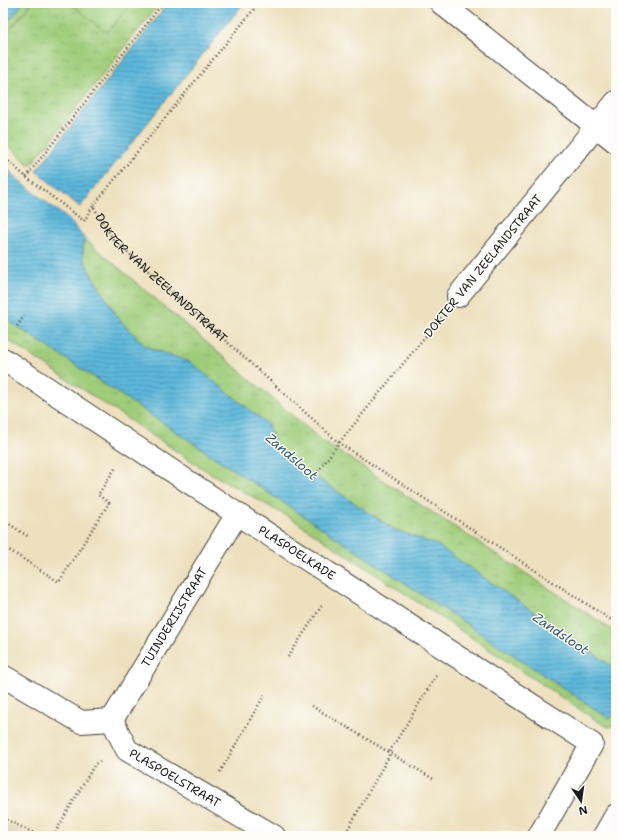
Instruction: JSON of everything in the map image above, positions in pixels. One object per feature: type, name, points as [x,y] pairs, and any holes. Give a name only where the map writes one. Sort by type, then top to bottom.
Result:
[{"type":"street","points":[[441,3],[616,142]]},
{"type":"street","name":"DOKTER VAN ZEELANDSTRAAT","points":[[458,296],[616,102]]},
{"type":"street","name":"PLASPOELKADE","points":[[3,359],[237,514],[592,744],[539,836]]},
{"type":"street","name":"TUINDERIJSTRAAT","points":[[112,720],[237,514]]},
{"type":"street","points":[[3,676],[81,722],[112,720]]},
{"type":"street","name":"PLASPOELSTRAAT","points":[[112,720],[128,750],[274,836]]},
{"type":"street","points":[[604,836],[616,815]]},
{"type":"path","points":[[26,177],[163,3]]},
{"type":"path","name":"DOKTER VAN ZEELANDSTRAAT","points":[[260,3],[93,206],[113,239],[339,443],[616,623]]},
{"type":"path","points":[[3,156],[26,177],[84,221],[93,206]]},
{"type":"path","name":"DOKTER VAN ZEELANDSTRAAT","points":[[311,481],[339,443],[458,296]]},
{"type":"path","points":[[17,326],[24,316]]},
{"type":"path","points":[[3,546],[59,582],[109,503],[98,495],[132,444]]},
{"type":"path","points":[[3,520],[29,537]]},
{"type":"path","points":[[288,657],[339,579]]},
{"type":"path","points":[[344,836],[390,751],[451,652]]},
{"type":"path","points":[[206,796],[265,694]]},
{"type":"path","points":[[312,706],[389,754],[435,780]]},
{"type":"path","points":[[53,836],[95,764],[128,750]]},
{"type":"path","points":[[3,818],[39,836]]},
{"type":"shaded area","points":[[3,822],[31,836],[3,836]]},
{"type":"green space","points":[[23,3],[32,3],[3,38],[3,28]]},
{"type":"green space","points":[[32,3],[160,3],[30,166],[3,140],[3,38]]},
{"type":"green space","points":[[70,3],[131,3],[107,33]]},
{"type":"green space","points":[[85,239],[321,440],[616,632],[616,669],[437,546],[393,529],[280,453],[267,424],[190,363],[146,347],[119,319],[92,276],[83,257],[83,245]]},
{"type":"green space","points":[[3,317],[604,715],[609,718],[616,715],[616,725],[608,727],[599,722],[292,519],[205,470],[3,337]]},
{"type":"water","points":[[3,3],[23,3],[3,28]]},
{"type":"water","points":[[168,3],[244,3],[80,207],[36,171]]},
{"type":"water","name":"Zandsloot","points":[[3,164],[12,173],[11,174],[69,220],[85,239],[83,245],[83,257],[92,276],[119,319],[146,347],[190,362],[267,424],[280,453],[393,529],[437,545],[616,669],[616,715],[609,718],[604,715],[3,317]]}]
